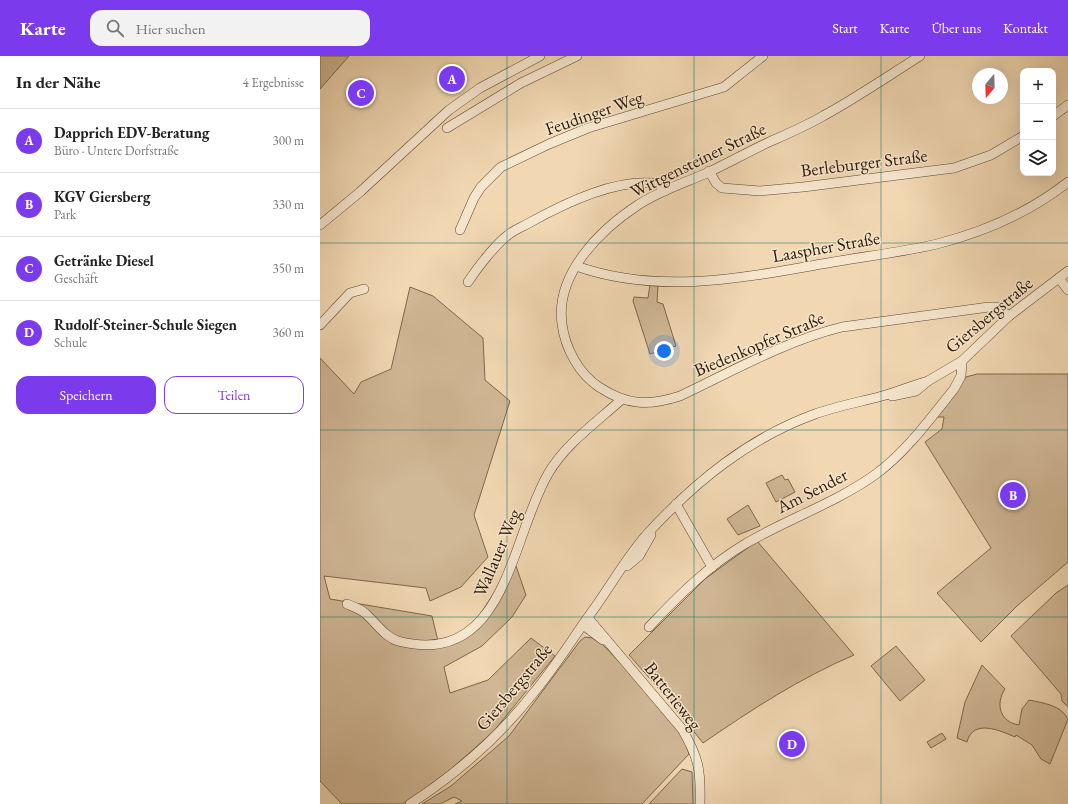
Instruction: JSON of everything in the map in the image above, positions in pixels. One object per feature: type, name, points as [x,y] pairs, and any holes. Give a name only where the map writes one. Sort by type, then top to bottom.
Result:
[{"type":"street","points":[[320,225],[360,192],[449,110],[480,88],[540,56]]},
{"type":"street","points":[[447,128],[521,83],[577,56]]},
{"type":"street","name":"Feudinger Weg","points":[[460,230],[474,198],[481,187],[501,167],[548,144],[588,128],[724,87],[763,56]]},
{"type":"street","name":"Wittgensteiner Straße","points":[[619,398],[599,387],[582,371],[571,354],[564,338],[561,319],[562,299],[567,282],[587,250],[612,226],[638,205],[823,116],[920,56]]},
{"type":"street","points":[[1056,114],[1068,105]]},
{"type":"street","name":"Berleburger Straße","points":[[709,172],[716,183],[722,188],[780,190],[954,168],[991,155],[1020,138]]},
{"type":"street","name":"Laaspher Straße","points":[[576,266],[620,278],[656,282],[692,283],[748,277],[915,248],[962,236],[1030,208],[1068,182]]},
{"type":"street","points":[[468,282],[480,264],[507,235],[560,207],[598,192],[635,183],[660,184],[665,191]]},
{"type":"street","name":"Giersbergstraße","points":[[410,804],[457,771],[502,730],[537,690],[622,570],[639,556],[656,525],[676,504],[716,469],[741,450],[771,433],[827,410],[885,396],[898,396],[916,391],[928,381],[962,361],[1009,316],[1068,271]]},
{"type":"street","points":[[1059,278],[1068,290]]},
{"type":"street","points":[[320,325],[350,294],[364,289]]},
{"type":"street","name":"Biedenkopfer Straße","points":[[619,398],[629,402],[662,402],[680,396],[790,345],[822,332],[842,327],[989,307],[997,307],[1009,316]]},
{"type":"street","name":"Am Sender","points":[[649,627],[676,598],[712,567],[744,545],[838,496],[877,473],[899,454],[954,389],[961,376],[962,361]]},
{"type":"street","name":"Wallauer Weg","points":[[347,604],[362,610],[391,638],[399,641],[442,644],[470,631],[485,615],[500,594],[541,487],[553,465],[571,445],[619,398]]},
{"type":"street","points":[[676,504],[712,567]]},
{"type":"street","name":"Batterieweg","points":[[586,621],[622,657],[673,716],[691,744],[701,776],[700,804]]},
{"type":"shaded area","points":[[320,56],[349,56],[320,89]]},
{"type":"shaded area","points":[[650,284],[658,285],[657,302],[663,304],[676,346],[650,354],[633,301],[634,297],[648,298]]},
{"type":"shaded area","points":[[410,287],[433,296],[483,338],[485,380],[510,401],[474,515],[488,557],[461,587],[430,601],[426,588],[324,576],[330,599],[432,616],[438,641],[463,634],[477,619],[500,584],[516,566],[526,595],[512,617],[482,646],[444,667],[450,693],[488,680],[531,638],[555,656],[493,732],[450,770],[411,799],[402,804],[342,804],[320,781],[320,358],[354,394],[361,382],[391,369]]},
{"type":"shaded area","points":[[977,374],[1068,374],[1068,562],[1017,606],[981,642],[937,593],[991,548],[925,442],[942,429],[944,417],[937,417],[966,377]]},
{"type":"shaded area","points":[[782,475],[785,480],[788,479],[795,492],[776,502],[766,483]]},
{"type":"shaded area","points":[[748,505],[760,526],[738,535],[727,519]]},
{"type":"shaded area","points":[[757,541],[854,655],[814,674],[776,695],[703,743],[667,698],[629,655],[705,579]]},
{"type":"shaded area","points":[[1068,585],[1068,707],[1062,701],[1061,694],[1011,636],[1056,593]]},
{"type":"shaded area","points":[[585,637],[592,638],[600,642],[635,678],[671,719],[685,742],[689,754],[642,804],[455,804],[462,801],[454,797],[440,804],[422,804],[451,786],[509,736],[580,641]]},
{"type":"shaded area","points":[[896,646],[925,680],[900,701],[871,666]]},
{"type":"shaded area","points":[[982,665],[1005,689],[1000,701],[1000,706],[1001,712],[1007,720],[1019,725],[1022,709],[1029,700],[1051,705],[1065,714],[1068,719],[1050,764],[1041,759],[1032,745],[1016,735],[1015,737],[988,728],[981,728],[975,730],[970,735],[967,742],[957,738],[965,702]]},
{"type":"shaded area","points":[[942,733],[946,739],[931,748],[927,742]]},
{"type":"shaded area","points":[[682,769],[692,772],[693,804],[649,804]]},
{"type":"place","name":"Dapprich EDV-Beratung","points":[[452,79]]},
{"type":"place","name":"Getränke Diesel","points":[[361,93]]},
{"type":"place","name":"KGV Giersberg","points":[[1013,495]]},
{"type":"place","name":"Rudolf-Steiner-Schule Siegen","points":[[792,744]]}]
